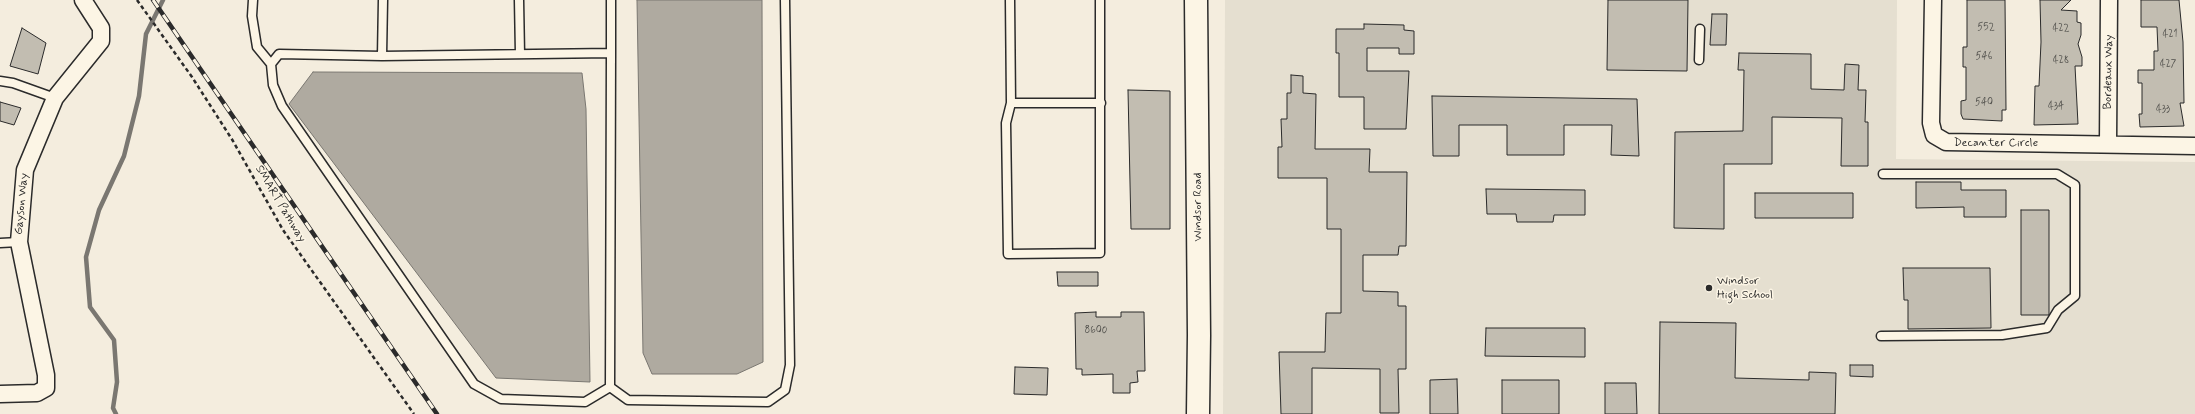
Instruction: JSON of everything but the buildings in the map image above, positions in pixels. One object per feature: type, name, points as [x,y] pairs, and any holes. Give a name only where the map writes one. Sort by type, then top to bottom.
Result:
[{"type":"main road","name":"Windsor Road","points":[[1196,0],[1200,335],[1198,414]]},
{"type":"street","name":"Gayson Way","points":[[0,394],[37,393],[46,388],[46,374],[19,242],[25,170],[55,98],[101,41],[101,28],[83,0]]},
{"type":"street","name":"Decanter Circle","points":[[1933,0],[1930,123],[1934,135],[1946,142],[2195,146]]},
{"type":"street","name":"Bordeaux Way","points":[[2108,144],[2109,0]]},
{"type":"lane","points":[[253,0],[252,16],[257,47],[271,64],[273,85],[282,106],[474,384],[501,399],[585,402],[610,387]]},
{"type":"lane","points":[[382,56],[383,0]]},
{"type":"lane","points":[[519,0],[520,54]]},
{"type":"lane","points":[[610,387],[611,0]]},
{"type":"lane","points":[[610,387],[628,400],[768,402],[785,390],[790,365],[784,0]]},
{"type":"lane","points":[[1010,0],[1011,103],[1006,123],[1008,254],[1100,253],[1100,0]]},
{"type":"lane","points":[[1699,60],[1700,29]]},
{"type":"lane","points":[[271,64],[279,54],[382,56],[611,53]]},
{"type":"lane","points":[[0,81],[12,83],[55,98]]},
{"type":"lane","points":[[1011,103],[1101,103]]},
{"type":"lane","points":[[1881,336],[2002,335],[2047,328],[2058,310],[2075,296],[2075,185],[2056,174],[1883,174]]},
{"type":"lane","points":[[0,243],[19,242]]},
{"type":"path","name":"SMART Pathway","points":[[137,0],[192,77],[233,141],[283,230],[414,414]]},
{"type":"shaded area","points":[[637,0],[762,0],[763,362],[737,374],[652,374],[643,353]]},
{"type":"shaded area","name":"Windsor High School","points":[[1225,0],[1897,0],[1896,159],[2195,162],[2195,414],[1223,414]]},
{"type":"shaded area","points":[[313,72],[582,73],[586,109],[590,382],[496,378],[289,104]]},
{"type":"waterway","points":[[116,414],[113,408],[117,382],[114,340],[90,307],[86,257],[99,210],[124,156],[139,96],[146,34],[163,0]]},
{"type":"railway","points":[[153,0],[437,414]]},
{"type":"place","name":"Windsor High School","points":[[1709,288]]}]
